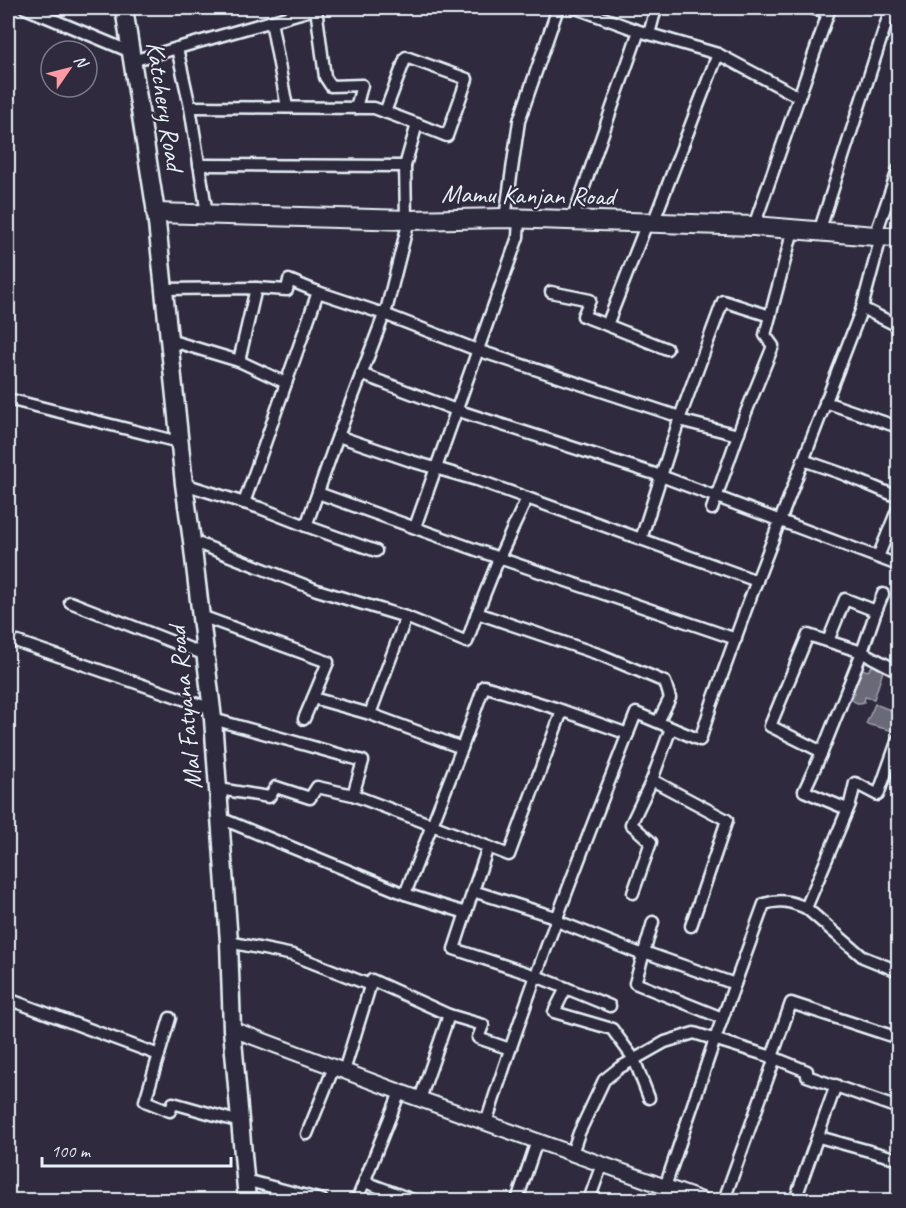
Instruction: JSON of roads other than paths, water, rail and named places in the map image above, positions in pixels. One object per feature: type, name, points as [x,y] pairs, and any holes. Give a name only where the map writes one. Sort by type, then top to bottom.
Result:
[{"type":"main road","name":"Katchery Road","points":[[124,8],[156,213]]},
{"type":"main road","name":"Mamu Kanjan Road","points":[[156,213],[754,226],[885,237]]},
{"type":"main road","name":"Mal Fatyana Road","points":[[156,213],[184,484],[213,714],[229,942],[232,1029],[247,1200]]},
{"type":"street","points":[[25,8],[131,56],[177,48],[317,8],[326,77],[331,86],[362,85],[356,108]]},
{"type":"street","points":[[415,527],[518,237],[512,219],[519,121],[558,8]]},
{"type":"street","points":[[576,8],[644,32],[718,54],[800,98]]},
{"type":"street","points":[[572,221],[644,32],[656,8]]},
{"type":"street","points":[[754,226],[829,10],[812,8]]},
{"type":"street","points":[[819,232],[891,8]]},
{"type":"street","points":[[271,21],[287,107]]},
{"type":"street","points":[[177,48],[207,214]]},
{"type":"street","points":[[607,325],[718,54]]},
{"type":"street","points":[[189,106],[374,108],[447,136],[467,79],[406,57],[385,112]]},
{"type":"street","points":[[306,526],[384,314],[408,220],[405,166],[417,124]]},
{"type":"street","points":[[199,165],[405,166]]},
{"type":"street","points":[[486,1123],[536,976],[636,713],[700,740],[780,519],[862,308],[885,237],[898,170]]},
{"type":"street","points":[[712,509],[773,346],[765,335],[793,230]]},
{"type":"street","points":[[163,289],[286,290],[289,280],[477,350],[679,419],[738,435]]},
{"type":"street","points":[[239,361],[256,288]]},
{"type":"street","points":[[244,503],[318,292]]},
{"type":"street","points":[[551,292],[590,300],[583,316],[668,350]]},
{"type":"street","points":[[641,539],[679,419],[723,301],[770,316]]},
{"type":"street","points":[[862,308],[898,326]]},
{"type":"street","points":[[169,340],[239,361],[286,383]]},
{"type":"street","points":[[361,374],[456,410],[661,476],[898,565]]},
{"type":"street","points":[[8,399],[180,442]]},
{"type":"street","points":[[825,402],[898,427]]},
{"type":"street","points":[[338,436],[480,481],[757,581]]},
{"type":"street","points":[[803,460],[898,497]]},
{"type":"street","points":[[184,484],[244,503],[376,551]]},
{"type":"street","points":[[318,493],[736,639]]},
{"type":"street","points":[[192,541],[317,590],[406,617],[467,642],[499,558],[527,498]]},
{"type":"street","points":[[878,556],[898,508]]},
{"type":"street","points":[[848,809],[804,791],[822,752],[883,594]]},
{"type":"street","points":[[828,641],[845,599],[876,611]]},
{"type":"street","points":[[70,602],[206,655]]},
{"type":"street","points":[[477,613],[601,655],[665,682],[670,698],[658,723]]},
{"type":"street","points":[[201,616],[328,662],[304,719]]},
{"type":"street","points":[[370,714],[406,617]]},
{"type":"street","points":[[822,752],[770,726],[808,635],[862,652],[898,671]]},
{"type":"street","points":[[18,642],[213,714],[363,761],[353,795]]},
{"type":"street","points":[[405,894],[484,686],[628,734]]},
{"type":"street","points":[[313,698],[370,714],[462,748]]},
{"type":"street","points":[[219,789],[269,797],[276,787],[310,798],[317,787],[353,795],[509,855],[562,711]]},
{"type":"street","points":[[633,893],[651,842],[631,824],[652,780],[671,728]]},
{"type":"street","points":[[806,908],[848,809],[855,783],[878,795],[898,739]]},
{"type":"street","points":[[652,780],[727,820],[691,926]]},
{"type":"street","points":[[220,818],[405,894],[466,913]]},
{"type":"street","points":[[488,847],[454,949],[536,976],[610,1006]]},
{"type":"street","points":[[473,891],[558,920],[643,954],[735,984]]},
{"type":"street","points":[[665,1187],[722,1018],[764,904],[777,900],[806,908],[863,957],[898,971]]},
{"type":"street","points":[[653,922],[635,983],[722,1018]]},
{"type":"street","points":[[229,942],[293,955],[370,986]]},
{"type":"street","points":[[308,1134],[339,1069],[372,980],[449,1015],[483,1025],[478,1038],[510,1049]]},
{"type":"street","points":[[566,988],[554,1012],[612,1029],[634,1059],[648,1098]]},
{"type":"street","points":[[8,999],[159,1055]]},
{"type":"street","points":[[724,1200],[791,1003],[898,1038]]},
{"type":"street","points":[[420,1099],[449,1015]]},
{"type":"street","points":[[170,1018],[145,1101],[170,1111],[173,1103],[240,1122]]},
{"type":"street","points":[[232,1029],[702,1200]]},
{"type":"street","points":[[572,1153],[604,1080],[619,1068],[665,1042],[694,1033],[773,1058],[807,1071],[807,1076],[898,1107]]},
{"type":"street","points":[[795,1200],[836,1085]]},
{"type":"street","points":[[357,1200],[400,1092]]},
{"type":"street","points":[[819,1137],[898,1160]]},
{"type":"street","points":[[517,1200],[537,1141]]},
{"type":"street","points":[[589,1200],[602,1164]]},
{"type":"street","points":[[245,1180],[322,1200]]},
{"type":"street","points":[[365,1182],[413,1200]]},
{"type":"water","points":[[873,665],[883,671],[874,699],[865,697],[864,702],[855,702],[851,699],[855,693],[848,687],[857,671],[862,669],[868,671]]},
{"type":"water","points":[[875,704],[898,713],[894,731],[866,724]]}]
